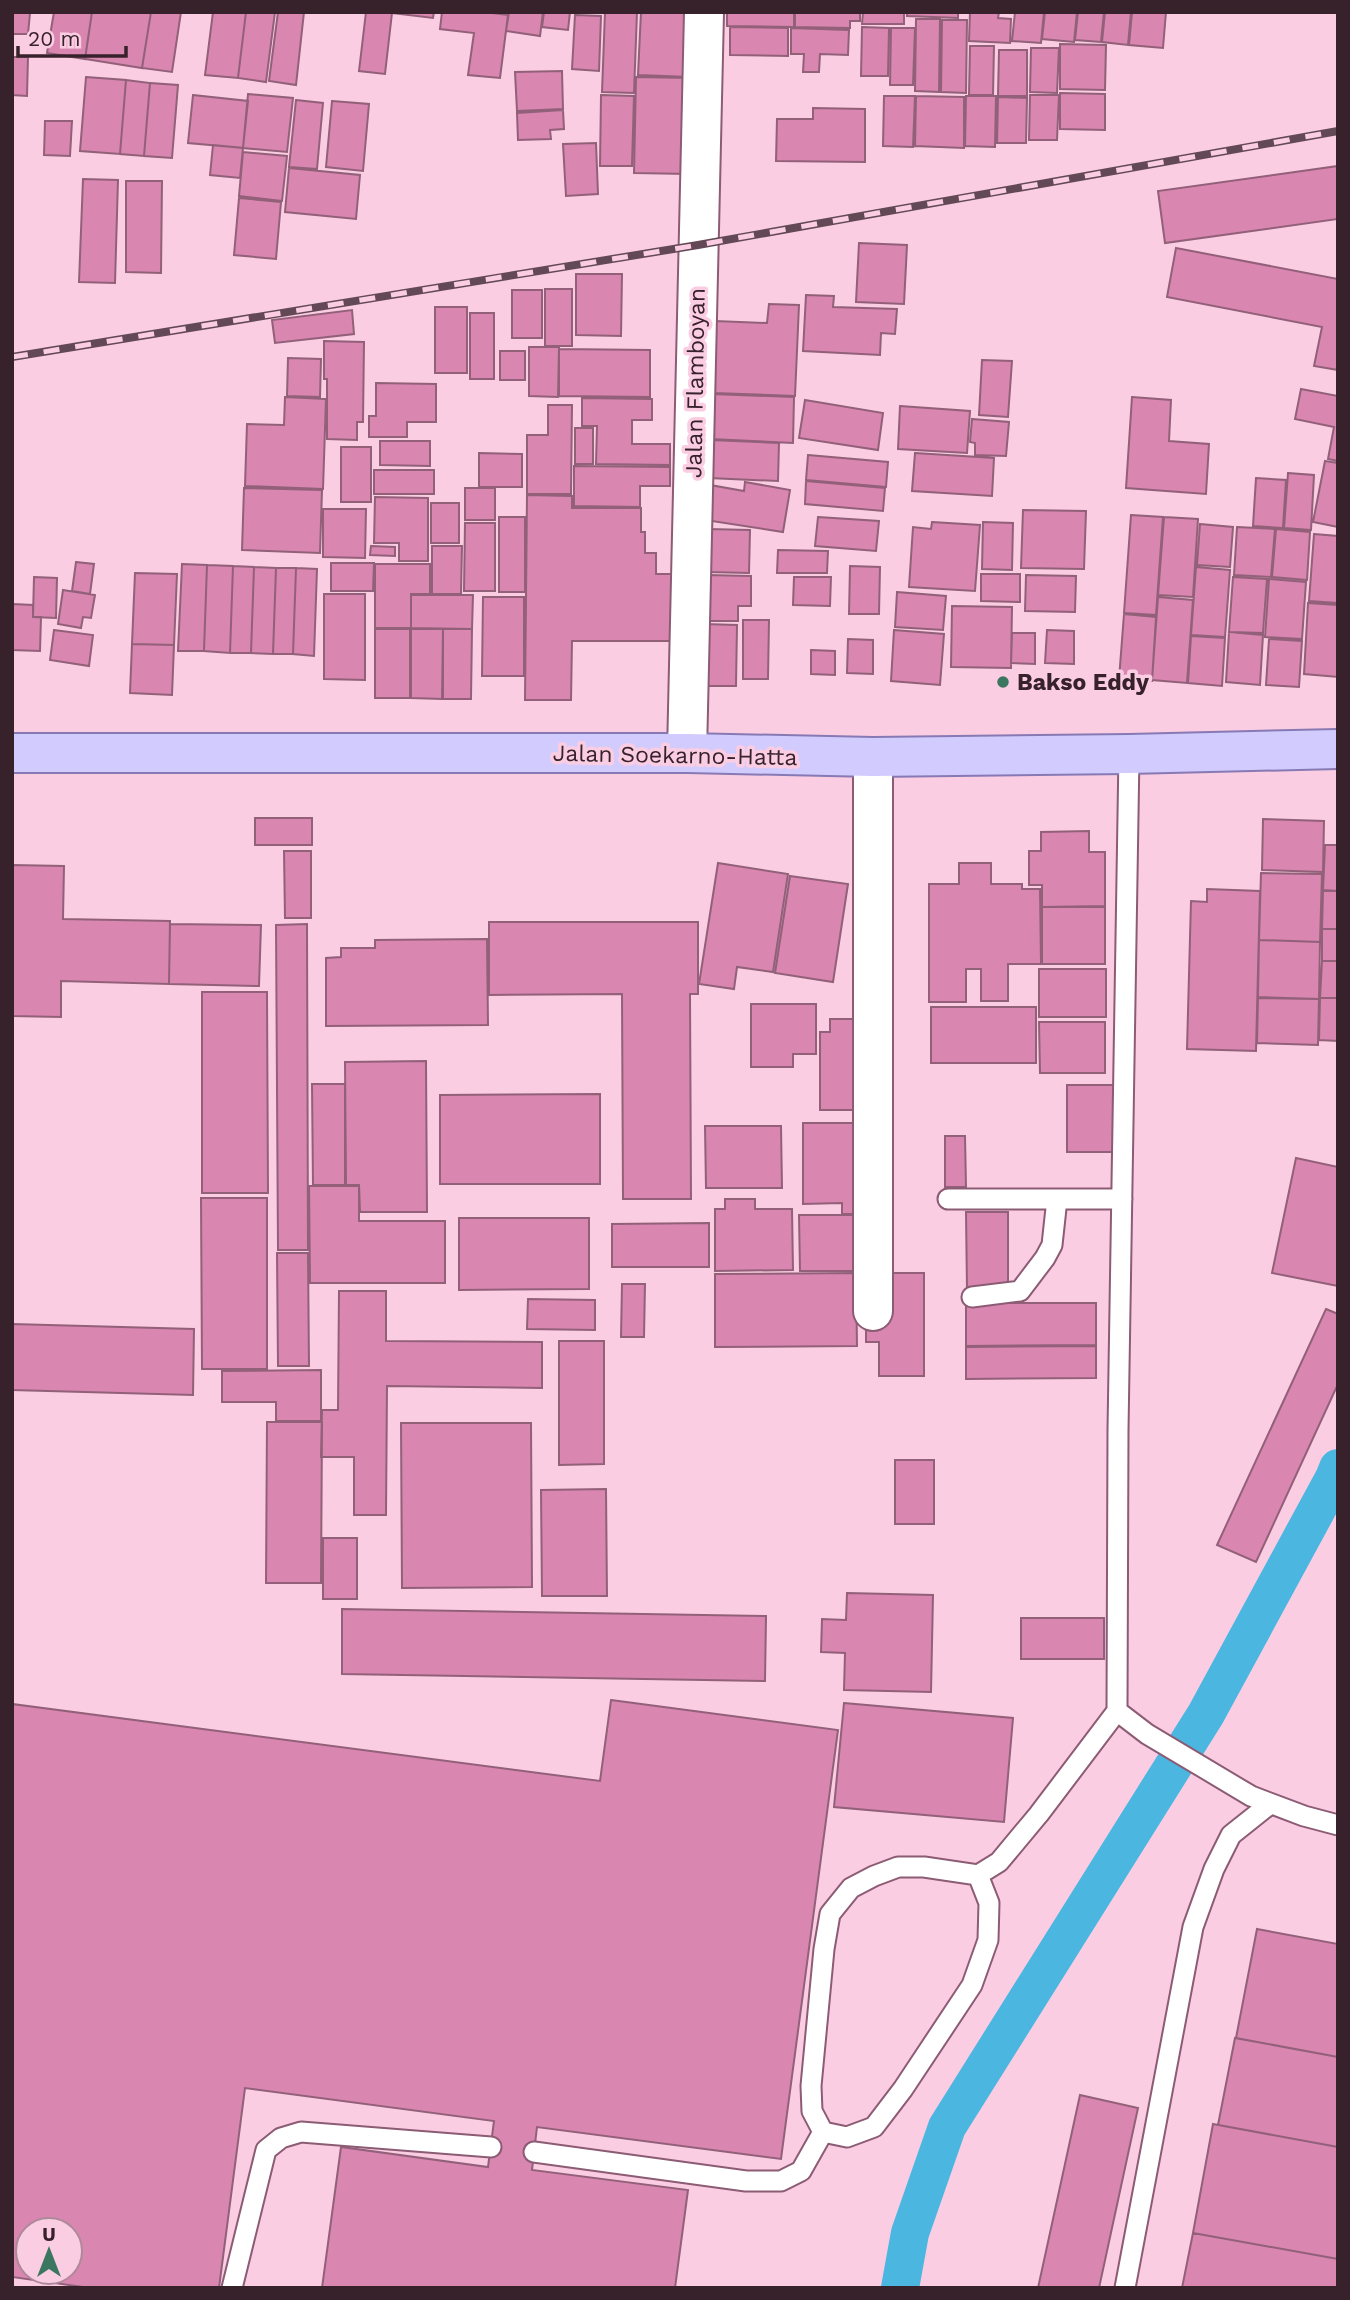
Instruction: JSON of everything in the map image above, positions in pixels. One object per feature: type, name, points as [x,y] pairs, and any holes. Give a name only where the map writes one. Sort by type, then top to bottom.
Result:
[{"type":"main road","name":"Jalan Soekarno-Hatta","points":[[12,753],[687,753],[873,757],[1338,749]]},
{"type":"street","name":"Jalan Flamboyan","points":[[687,753],[704,12]]},
{"type":"street","points":[[873,757],[873,1311]]},
{"type":"lane","points":[[823,2132],[812,2111],[811,2086],[824,1949],[831,1914],[852,1888],[898,1867],[924,1867],[978,1875],[999,1862],[1117,1712],[1118,1430],[1129,754]]},
{"type":"lane","points":[[948,1199],[1122,1199]]},
{"type":"lane","points":[[972,1297],[1020,1291],[1052,1245],[1057,1199]]},
{"type":"lane","points":[[1117,1712],[1147,1734],[1251,1796],[1304,1816],[1338,1825]]},
{"type":"lane","points":[[1125,2288],[1193,1927],[1213,1869],[1231,1835],[1270,1804]]},
{"type":"lane","points":[[823,2132],[847,2137],[874,2127],[903,2089],[972,1985],[988,1940],[989,1903],[978,1875]]},
{"type":"lane","points":[[232,2288],[265,2150],[281,2138],[301,2132],[491,2147]]},
{"type":"lane","points":[[534,2152],[746,2181],[781,2181],[801,2171],[823,2132]]},
{"type":"building","points":[[12,12],[30,13],[28,34],[12,34]]},
{"type":"building","points":[[54,12],[92,12],[85,59],[47,53]]},
{"type":"building","points":[[92,12],[151,12],[142,68],[85,59]]},
{"type":"building","points":[[151,12],[181,12],[172,72],[142,68]]},
{"type":"building","points":[[213,12],[246,12],[238,78],[205,75]]},
{"type":"building","points":[[246,12],[275,12],[266,82],[238,78]]},
{"type":"building","points":[[278,12],[304,12],[296,85],[269,81]]},
{"type":"building","points":[[366,12],[434,12],[433,18],[392,13],[385,74],[359,71]]},
{"type":"building","points":[[442,12],[508,15],[500,78],[468,75],[474,33],[440,29]]},
{"type":"building","points":[[509,12],[543,12],[540,36],[506,31]]},
{"type":"building","points":[[544,12],[570,12],[568,30],[542,27]]},
{"type":"building","points":[[605,12],[637,12],[634,93],[602,92]]},
{"type":"building","points":[[641,12],[693,12],[690,77],[638,75]]},
{"type":"building","points":[[727,12],[794,12],[794,27],[727,26]]},
{"type":"building","points":[[795,12],[860,12],[860,21],[850,21],[850,28],[795,27]]},
{"type":"building","points":[[863,12],[904,12],[904,24],[862,24]]},
{"type":"building","points":[[907,12],[958,12],[958,18],[907,16]]},
{"type":"building","points":[[970,12],[999,12],[998,18],[1011,19],[1010,43],[969,41]]},
{"type":"building","points":[[1015,12],[1044,12],[1041,43],[1012,41]]},
{"type":"building","points":[[1045,12],[1077,12],[1074,42],[1042,39]]},
{"type":"building","points":[[1078,12],[1104,12],[1101,42],[1075,40]]},
{"type":"building","points":[[1105,12],[1131,12],[1128,45],[1102,42]]},
{"type":"building","points":[[1132,12],[1166,12],[1163,48],[1129,45]]},
{"type":"building","points":[[575,15],[601,16],[599,71],[572,69]]},
{"type":"building","points":[[916,19],[940,19],[939,92],[915,91]]},
{"type":"building","points":[[942,20],[967,20],[966,93],[941,92]]},
{"type":"building","points":[[730,27],[788,28],[788,56],[730,55]]},
{"type":"building","points":[[862,27],[889,28],[888,76],[861,76]]},
{"type":"building","points":[[791,28],[849,30],[848,55],[820,54],[819,72],[803,72],[804,54],[791,54]]},
{"type":"building","points":[[891,28],[915,28],[913,85],[890,85]]},
{"type":"building","points":[[1060,44],[1106,45],[1105,90],[1060,89]]},
{"type":"building","points":[[970,46],[994,46],[993,95],[969,95]]},
{"type":"building","points":[[1031,48],[1059,48],[1057,93],[1030,92]]},
{"type":"building","points":[[999,50],[1027,50],[1027,96],[998,96]]},
{"type":"building","points":[[12,57],[28,57],[27,96],[12,95]]},
{"type":"building","points":[[562,71],[563,109],[517,111],[515,72]]},
{"type":"building","points":[[86,77],[126,80],[120,154],[80,151]]},
{"type":"building","points":[[636,77],[691,78],[689,174],[634,173]]},
{"type":"building","points":[[126,80],[150,83],[144,156],[120,154]]},
{"type":"building","points":[[150,83],[178,85],[172,158],[144,156]]},
{"type":"building","points":[[1060,93],[1105,94],[1105,130],[1060,129]]},
{"type":"building","points":[[248,94],[293,98],[287,152],[243,148]]},
{"type":"building","points":[[193,95],[248,101],[243,148],[188,143]]},
{"type":"building","points":[[601,95],[634,96],[632,166],[600,166]]},
{"type":"building","points":[[1030,95],[1059,95],[1057,140],[1029,140]]},
{"type":"building","points":[[884,96],[915,96],[913,147],[883,146]]},
{"type":"building","points":[[916,96],[964,97],[964,148],[915,146]]},
{"type":"building","points":[[966,96],[996,96],[995,147],[965,146]]},
{"type":"building","points":[[998,97],[1027,98],[1026,143],[997,143]]},
{"type":"building","points":[[296,100],[323,103],[317,169],[289,167]]},
{"type":"building","points":[[332,101],[369,104],[363,171],[326,167]]},
{"type":"building","points":[[813,108],[865,109],[865,162],[776,161],[777,119],[813,119]]},
{"type":"building","points":[[563,110],[564,129],[550,130],[551,139],[518,140],[517,113]]},
{"type":"building","points":[[45,121],[72,121],[70,156],[44,155]]},
{"type":"building","points":[[596,143],[598,194],[566,196],[563,144]]},
{"type":"building","points":[[213,145],[243,148],[240,178],[210,175]]},
{"type":"building","points":[[243,152],[287,156],[282,201],[239,196]]},
{"type":"building","points":[[1338,166],[1338,219],[1165,243],[1158,191]]},
{"type":"building","points":[[289,168],[360,175],[356,219],[285,212]]},
{"type":"building","points":[[83,179],[118,180],[115,283],[79,282]]},
{"type":"building","points":[[126,181],[162,181],[161,273],[126,272]]},
{"type":"building","points":[[239,198],[281,202],[276,259],[234,255]]},
{"type":"building","points":[[859,243],[907,245],[904,304],[856,302]]},
{"type":"building","points":[[1176,248],[1338,279],[1338,370],[1314,366],[1322,327],[1167,297]]},
{"type":"building","points":[[576,274],[622,274],[621,336],[576,335]]},
{"type":"building","points":[[545,289],[572,289],[572,346],[545,346]]},
{"type":"building","points":[[512,290],[542,290],[542,338],[512,338]]},
{"type":"building","points":[[806,295],[834,296],[833,307],[897,309],[895,334],[881,333],[880,355],[803,351]]},
{"type":"building","points":[[769,304],[799,305],[795,396],[713,393],[716,321],[767,323]]},
{"type":"building","points":[[435,307],[467,307],[467,373],[435,373]]},
{"type":"building","points":[[352,310],[354,334],[275,343],[272,320]]},
{"type":"building","points":[[470,313],[494,313],[494,379],[470,379]]},
{"type":"building","points":[[324,341],[364,342],[363,422],[357,422],[357,440],[327,439]]},
{"type":"building","points":[[529,347],[559,347],[558,397],[529,396]]},
{"type":"building","points":[[559,349],[650,350],[650,397],[559,396]]},
{"type":"building","points":[[500,351],[525,351],[525,380],[500,380]]},
{"type":"building","points":[[288,358],[321,359],[320,397],[287,396]]},
{"type":"building","points":[[982,360],[1012,361],[1008,417],[979,415]]},
{"type":"building","points":[[376,383],[436,384],[436,422],[407,422],[407,437],[369,437],[369,416],[376,416]]},
{"type":"building","points":[[1301,389],[1338,396],[1338,461],[1328,459],[1334,427],[1295,419]]},
{"type":"building","points":[[712,394],[794,397],[793,443],[710,439]]},
{"type":"building","points":[[285,397],[326,399],[323,489],[245,486],[247,424],[284,425]]},
{"type":"building","points":[[1132,397],[1171,400],[1169,441],[1209,444],[1206,494],[1126,488]]},
{"type":"building","points":[[582,398],[652,399],[652,420],[632,420],[632,444],[670,444],[670,465],[596,464],[597,426],[582,426]]},
{"type":"building","points":[[805,400],[883,413],[878,450],[799,438]]},
{"type":"building","points":[[548,405],[572,405],[571,494],[527,494],[527,435],[548,435]]},
{"type":"building","points":[[900,406],[970,411],[967,453],[898,449]]},
{"type":"building","points":[[972,419],[1009,422],[1006,456],[975,455],[975,443],[970,442]]},
{"type":"building","points":[[575,428],[593,428],[593,464],[575,464]]},
{"type":"building","points":[[710,440],[779,443],[778,481],[709,478]]},
{"type":"building","points":[[380,441],[430,441],[430,466],[380,465]]},
{"type":"building","points":[[341,447],[371,447],[371,502],[341,502]]},
{"type":"building","points":[[479,453],[522,454],[522,487],[479,487]]},
{"type":"building","points":[[915,453],[994,458],[992,496],[912,491]]},
{"type":"building","points":[[808,455],[888,462],[886,487],[806,480]]},
{"type":"building","points":[[1325,461],[1338,463],[1338,527],[1313,522]]},
{"type":"building","points":[[574,466],[670,467],[670,486],[640,486],[640,507],[574,506]]},
{"type":"building","points":[[374,470],[434,470],[434,494],[374,494]]},
{"type":"building","points":[[1288,473],[1314,475],[1311,530],[1284,528]]},
{"type":"building","points":[[1256,478],[1286,480],[1283,528],[1253,526]]},
{"type":"building","points":[[806,481],[885,488],[883,511],[805,504]]},
{"type":"building","points":[[745,482],[790,490],[783,532],[705,520],[710,485],[744,491]]},
{"type":"building","points":[[244,488],[322,490],[320,553],[242,550]]},
{"type":"building","points":[[465,488],[495,488],[495,520],[465,520]]},
{"type":"building","points":[[527,495],[572,496],[572,508],[641,508],[641,532],[645,532],[645,553],[656,553],[656,574],[674,574],[674,641],[572,641],[571,700],[525,700]]},
{"type":"building","points":[[375,497],[428,498],[428,561],[399,561],[399,543],[374,543]]},
{"type":"building","points":[[431,503],[459,503],[459,543],[431,543]]},
{"type":"building","points":[[323,509],[366,509],[365,558],[323,557]]},
{"type":"building","points":[[1023,510],[1086,511],[1084,569],[1021,568]]},
{"type":"building","points":[[1131,515],[1163,517],[1156,615],[1124,613]]},
{"type":"building","points":[[499,517],[525,517],[525,592],[499,592]]},
{"type":"building","points":[[818,517],[879,521],[876,551],[815,546]]},
{"type":"building","points":[[1164,517],[1198,519],[1193,597],[1158,595]]},
{"type":"building","points":[[932,522],[980,525],[975,591],[909,587],[913,527],[931,529]]},
{"type":"building","points":[[983,522],[1013,523],[1012,570],[982,569]]},
{"type":"building","points":[[465,523],[495,523],[495,591],[464,591]]},
{"type":"building","points":[[1200,524],[1233,527],[1230,567],[1197,565]]},
{"type":"building","points":[[1237,527],[1275,529],[1271,577],[1234,575]]},
{"type":"building","points":[[708,529],[750,530],[749,573],[707,572]]},
{"type":"building","points":[[1276,529],[1310,532],[1307,580],[1272,577]]},
{"type":"building","points":[[1314,534],[1338,536],[1338,603],[1309,601]]},
{"type":"building","points":[[371,546],[395,547],[395,556],[370,555]]},
{"type":"building","points":[[432,546],[462,546],[461,594],[432,594]]},
{"type":"building","points":[[778,550],[828,551],[827,573],[777,573]]},
{"type":"building","points":[[76,562],[94,564],[90,594],[72,591]]},
{"type":"building","points":[[331,563],[374,563],[373,591],[331,591]]},
{"type":"building","points":[[182,564],[207,565],[204,651],[178,651]]},
{"type":"building","points":[[375,564],[430,564],[430,594],[411,594],[411,628],[375,628]]},
{"type":"building","points":[[207,565],[233,566],[230,653],[204,651]]},
{"type":"building","points":[[233,566],[254,567],[251,653],[230,653]]},
{"type":"building","points":[[850,566],[880,567],[879,614],[849,614]]},
{"type":"building","points":[[254,567],[276,568],[273,654],[251,653]]},
{"type":"building","points":[[1196,567],[1230,570],[1225,637],[1191,635]]},
{"type":"building","points":[[276,568],[296,568],[293,654],[273,654]]},
{"type":"building","points":[[296,568],[317,569],[314,656],[293,654]]},
{"type":"building","points":[[135,573],[177,574],[174,645],[132,644]]},
{"type":"building","points":[[981,574],[1020,574],[1020,602],[981,601]]},
{"type":"building","points":[[707,575],[751,576],[751,606],[738,606],[738,621],[706,621]]},
{"type":"building","points":[[1026,575],[1076,576],[1075,612],[1025,611]]},
{"type":"building","points":[[34,577],[57,578],[56,618],[33,617]]},
{"type":"building","points":[[794,577],[831,577],[830,606],[793,605]]},
{"type":"building","points":[[1233,577],[1267,579],[1263,633],[1229,632]]},
{"type":"building","points":[[1269,579],[1306,582],[1302,639],[1265,637]]},
{"type":"building","points":[[63,590],[95,595],[91,618],[83,617],[81,628],[58,624]]},
{"type":"building","points":[[897,592],[946,596],[943,630],[895,627]]},
{"type":"building","points":[[324,594],[365,594],[365,680],[324,679]]},
{"type":"building","points":[[411,595],[473,595],[472,629],[411,628]]},
{"type":"building","points":[[483,597],[524,597],[524,676],[482,676]]},
{"type":"building","points":[[1158,597],[1193,600],[1187,683],[1152,680]]},
{"type":"building","points":[[1308,603],[1338,605],[1338,677],[1304,674]]},
{"type":"building","points":[[12,604],[33,605],[33,617],[41,617],[40,651],[12,650]]},
{"type":"building","points":[[952,606],[1012,607],[1011,668],[951,667]]},
{"type":"building","points":[[1124,614],[1156,617],[1152,681],[1119,679]]},
{"type":"building","points":[[743,620],[769,620],[768,679],[743,679]]},
{"type":"building","points":[[704,624],[737,625],[736,686],[703,686]]},
{"type":"building","points":[[375,629],[410,629],[410,698],[375,698]]},
{"type":"building","points":[[411,629],[443,629],[442,699],[411,698]]},
{"type":"building","points":[[443,629],[472,629],[471,699],[443,699]]},
{"type":"building","points":[[54,630],[93,635],[89,666],[50,660]]},
{"type":"building","points":[[894,630],[944,634],[940,685],[891,681]]},
{"type":"building","points":[[1047,630],[1074,631],[1074,664],[1045,663]]},
{"type":"building","points":[[1229,632],[1263,635],[1260,685],[1226,682]]},
{"type":"building","points":[[1012,633],[1035,633],[1035,664],[1011,663]]},
{"type":"building","points":[[1191,636],[1225,638],[1222,686],[1188,683]]},
{"type":"building","points":[[848,639],[873,640],[873,674],[847,673]]},
{"type":"building","points":[[1269,639],[1302,641],[1299,687],[1266,685]]},
{"type":"building","points":[[132,644],[174,645],[172,695],[130,693]]},
{"type":"building","points":[[811,650],[835,651],[835,675],[811,674]]},
{"type":"building","points":[[255,818],[312,818],[312,845],[255,845]]},
{"type":"building","points":[[1263,819],[1324,821],[1323,872],[1262,870]]},
{"type":"building","points":[[1089,831],[1089,852],[1105,852],[1105,906],[1042,907],[1042,885],[1029,885],[1029,851],[1041,851],[1041,832]]},
{"type":"building","points":[[1325,845],[1338,845],[1338,891],[1323,890]]},
{"type":"building","points":[[284,851],[311,851],[311,918],[285,918]]},
{"type":"building","points":[[718,863],[788,874],[773,972],[737,967],[734,989],[699,984]]},
{"type":"building","points":[[959,863],[991,863],[991,884],[1022,884],[1022,889],[1040,889],[1041,964],[1008,964],[1008,1001],[981,1001],[981,969],[966,969],[966,1002],[929,1002],[929,884],[959,884]]},
{"type":"building","points":[[12,865],[64,866],[63,919],[170,921],[169,984],[61,981],[61,1017],[12,1016]]},
{"type":"building","points":[[1261,873],[1322,874],[1320,942],[1259,940]]},
{"type":"building","points":[[790,876],[848,884],[833,982],[775,973]]},
{"type":"building","points":[[1207,889],[1260,891],[1256,1051],[1187,1049],[1191,901],[1207,902]]},
{"type":"building","points":[[1323,891],[1338,891],[1338,929],[1322,929]]},
{"type":"building","points":[[1042,907],[1105,907],[1105,964],[1042,964]]},
{"type":"building","points":[[489,922],[698,922],[698,994],[690,994],[691,1199],[623,1199],[622,994],[489,995]]},
{"type":"building","points":[[170,924],[261,925],[259,986],[169,984]]},
{"type":"building","points":[[307,924],[308,1250],[278,1250],[276,925]]},
{"type":"building","points":[[1322,929],[1338,929],[1338,961],[1322,961]]},
{"type":"building","points":[[487,939],[488,1025],[326,1026],[326,958],[341,957],[341,948],[375,948],[375,940]]},
{"type":"building","points":[[1259,940],[1320,942],[1319,999],[1258,997]]},
{"type":"building","points":[[1322,961],[1338,961],[1338,998],[1320,998]]},
{"type":"building","points":[[1039,969],[1106,969],[1106,1017],[1039,1017]]},
{"type":"building","points":[[202,992],[267,992],[268,1193],[202,1193]]},
{"type":"building","points":[[1258,998],[1319,999],[1318,1045],[1257,1043]]},
{"type":"building","points":[[1320,998],[1338,998],[1338,1041],[1319,1040]]},
{"type":"building","points":[[751,1004],[816,1004],[816,1054],[793,1054],[793,1067],[751,1067]]},
{"type":"building","points":[[931,1007],[1036,1007],[1036,1063],[931,1063]]},
{"type":"building","points":[[830,1019],[855,1019],[856,1110],[820,1110],[820,1032],[830,1032]]},
{"type":"building","points":[[1039,1022],[1105,1022],[1105,1073],[1040,1073]]},
{"type":"building","points":[[426,1061],[427,1212],[360,1212],[359,1185],[346,1185],[345,1062]]},
{"type":"building","points":[[312,1084],[345,1084],[345,1185],[313,1185]]},
{"type":"building","points":[[1067,1085],[1120,1085],[1120,1152],[1067,1152]]},
{"type":"building","points":[[600,1094],[600,1184],[440,1184],[440,1095]]},
{"type":"building","points":[[803,1123],[856,1123],[856,1214],[842,1214],[842,1203],[803,1204]]},
{"type":"building","points":[[705,1126],[781,1126],[782,1188],[706,1188]]},
{"type":"building","points":[[945,1136],[965,1136],[966,1187],[945,1187]]},
{"type":"building","points":[[1296,1158],[1338,1167],[1338,1286],[1272,1273]]},
{"type":"building","points":[[309,1186],[359,1186],[359,1221],[445,1221],[445,1283],[310,1283]]},
{"type":"building","points":[[201,1198],[267,1198],[267,1369],[202,1369]]},
{"type":"building","points":[[725,1199],[755,1199],[755,1209],[792,1209],[793,1270],[715,1271],[715,1209],[725,1209]]},
{"type":"building","points":[[966,1212],[1008,1212],[1008,1290],[967,1290]]},
{"type":"building","points":[[799,1215],[856,1215],[856,1271],[800,1271]]},
{"type":"building","points":[[459,1218],[589,1218],[589,1289],[459,1290]]},
{"type":"building","points":[[709,1223],[709,1267],[612,1267],[612,1224]]},
{"type":"building","points":[[277,1253],[308,1253],[309,1366],[278,1366]]},
{"type":"building","points":[[856,1273],[857,1346],[715,1347],[715,1274]]},
{"type":"building","points":[[879,1273],[924,1273],[924,1376],[879,1376],[879,1342],[866,1342],[866,1314]]},
{"type":"building","points":[[622,1284],[645,1284],[644,1337],[621,1337]]},
{"type":"building","points":[[339,1291],[386,1291],[386,1341],[542,1342],[542,1388],[387,1386],[386,1515],[354,1515],[354,1457],[321,1457],[322,1410],[338,1410]]},
{"type":"building","points":[[528,1299],[595,1300],[595,1330],[527,1329]]},
{"type":"building","points":[[966,1303],[1096,1303],[1096,1345],[966,1346]]},
{"type":"building","points":[[1326,1309],[1338,1314],[1338,1384],[1256,1562],[1217,1545]]},
{"type":"building","points":[[12,1324],[194,1329],[193,1395],[12,1390]]},
{"type":"building","points":[[559,1341],[604,1341],[604,1464],[559,1465]]},
{"type":"building","points":[[1096,1346],[1096,1378],[966,1379],[966,1347]]},
{"type":"building","points":[[321,1370],[321,1421],[276,1421],[276,1402],[222,1402],[222,1371]]},
{"type":"building","points":[[267,1422],[322,1422],[321,1583],[266,1583]]},
{"type":"building","points":[[401,1423],[531,1423],[532,1587],[402,1588]]},
{"type":"building","points":[[895,1460],[934,1460],[934,1524],[895,1524]]},
{"type":"building","points":[[606,1489],[607,1596],[542,1596],[541,1490]]},
{"type":"building","points":[[323,1538],[357,1538],[357,1599],[323,1599]]},
{"type":"building","points":[[847,1593],[933,1595],[931,1692],[844,1690],[845,1653],[821,1652],[822,1619],[846,1620]]},
{"type":"building","points":[[342,1609],[766,1616],[765,1681],[342,1674]]},
{"type":"building","points":[[1021,1618],[1104,1618],[1104,1659],[1021,1659]]},
{"type":"building","points":[[611,1700],[838,1730],[781,2159],[537,2127],[532,2170],[688,2190],[675,2288],[322,2288],[341,2147],[488,2167],[494,2121],[245,2088],[219,2288],[76,2286],[84,2286],[84,2216],[14,2216],[12,2277],[12,1704],[600,1781]]},
{"type":"building","points":[[844,1703],[1013,1718],[1004,1822],[834,1807]]},
{"type":"building","points":[[1257,1929],[1338,1944],[1338,2057],[1236,2038]]},
{"type":"building","points":[[1235,2038],[1338,2057],[1338,2147],[1218,2125]]},
{"type":"building","points":[[1080,2095],[1138,2108],[1099,2288],[1038,2288]]},
{"type":"building","points":[[1213,2124],[1338,2147],[1338,2259],[1193,2233]]},
{"type":"building","points":[[1193,2233],[1338,2259],[1338,2288],[1182,2288]]},
{"type":"waterway","points":[[900,2288],[910,2233],[947,2127],[1206,1714],[1338,1468]]},
{"type":"railway","points":[[12,357],[698,245],[1338,131]]},
{"type":"place","name":"Bakso Eddy","points":[[1003,682]]}]
